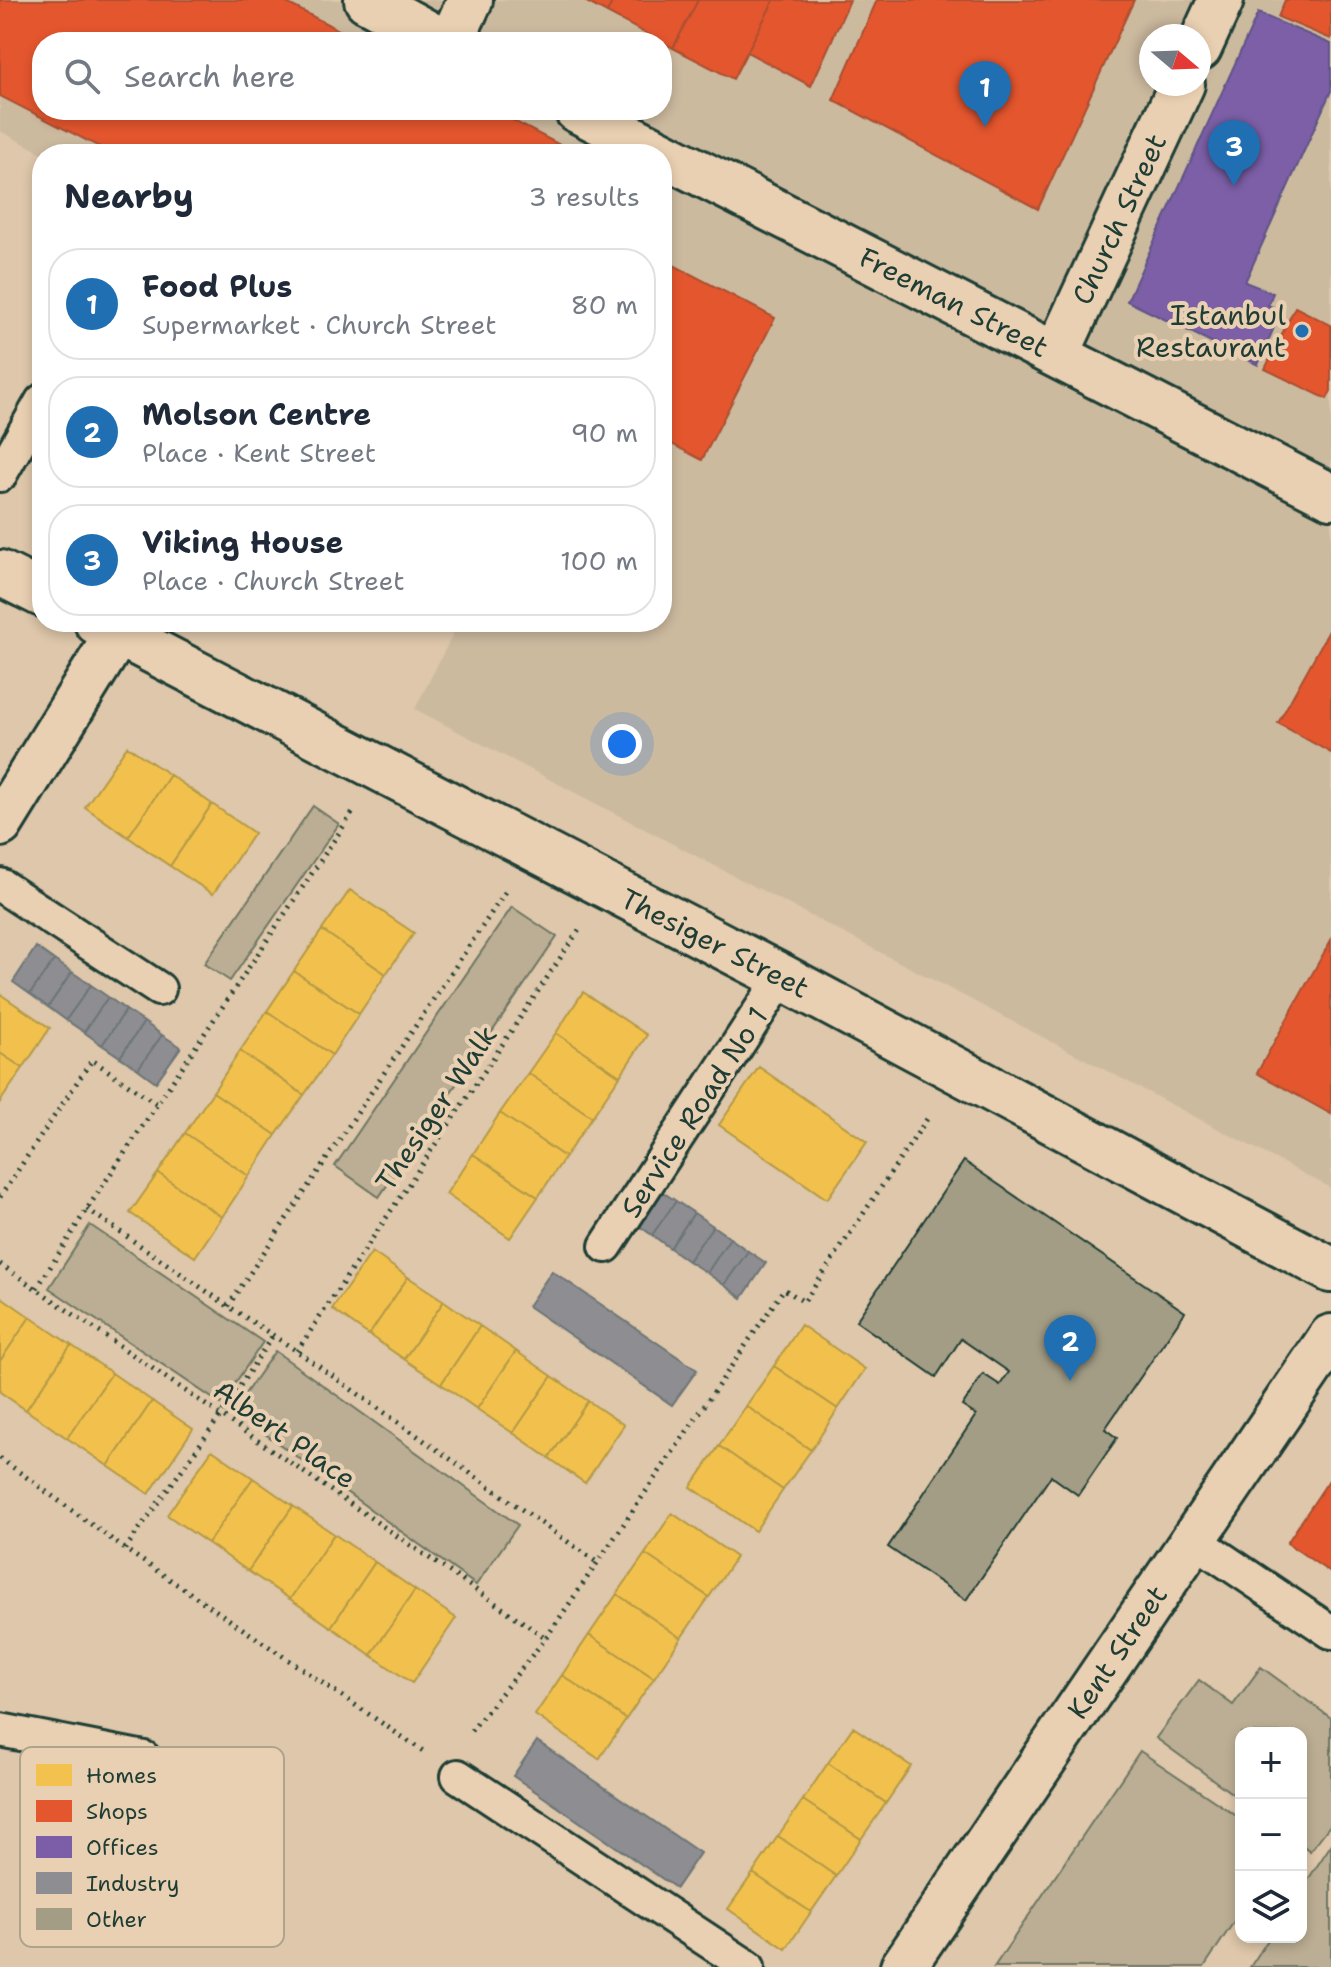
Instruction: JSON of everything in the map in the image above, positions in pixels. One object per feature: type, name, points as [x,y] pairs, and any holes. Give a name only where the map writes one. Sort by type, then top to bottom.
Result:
[{"type":"street","points":[[367,0],[426,32]]},
{"type":"street","points":[[456,32],[470,0]]},
{"type":"street","points":[[1210,24],[1221,0]]},
{"type":"street","name":"Church Street","points":[[1057,354],[1176,96]]},
{"type":"street","name":"Freeman Street","points":[[597,120],[644,144]]},
{"type":"street","name":"Freeman Street","points":[[672,158],[1331,496]]},
{"type":"street","points":[[0,573],[32,589]]},
{"type":"street","points":[[0,824],[106,632]]},
{"type":"street","name":"Thesiger Street","points":[[116,632],[782,977],[1331,1270]]},
{"type":"street","name":"Kent Street","points":[[903,1967],[1331,1337]]},
{"type":"lane","points":[[0,475],[32,419]]},
{"type":"lane","points":[[0,885],[159,989]]},
{"type":"lane","name":"Service Road No 1","points":[[606,1246],[782,977]]},
{"type":"lane","points":[[1194,1540],[1331,1632]]},
{"type":"lane","points":[[0,1730],[87,1747]]},
{"type":"lane","points":[[451,1771],[748,1967]]},
{"type":"path","points":[[37,1288],[382,770]]},
{"type":"path","points":[[228,1306],[534,849]]},
{"type":"path","name":"Thesiger Walk","points":[[297,1351],[608,887]]},
{"type":"path","points":[[0,1197],[92,1060],[157,1104]]},
{"type":"path","points":[[0,1458],[125,1549],[451,1771],[598,1563],[784,1289],[804,1302],[958,1072]]},
{"type":"path","points":[[87,1209],[297,1351],[598,1563]]},
{"type":"path","name":"Albert Place","points":[[0,1264],[546,1638]]},
{"type":"path","points":[[125,1549],[221,1415],[273,1335]]},
{"type":"shaded area","points":[[0,0],[1331,0],[1331,1188],[415,709],[454,632],[672,632],[672,144],[32,144],[32,148],[0,131]]},
{"type":"shaded area","points":[[313,806],[339,824],[230,981],[204,964]]},
{"type":"shaded area","points":[[512,907],[557,937],[379,1197],[335,1166]]},
{"type":"shaded area","points":[[90,1225],[263,1342],[221,1404],[49,1288]]},
{"type":"shaded area","points":[[275,1351],[518,1525],[476,1585],[233,1411]]},
{"type":"shaded area","points":[[1261,1667],[1331,1718],[1331,1824],[1310,1851],[1307,1849],[1307,1727],[1235,1727],[1235,1796],[1156,1738],[1199,1680],[1233,1705]]},
{"type":"shaded area","points":[[1140,1751],[1235,1815],[1235,1920],[1204,1967],[994,1967]]},
{"type":"shaded area","points":[[1331,1845],[1331,1967],[1250,1967],[1266,1943],[1307,1943],[1307,1881]]},
{"type":"building: Homes","points":[[127,746],[170,775],[128,837],[85,807]]},
{"type":"building: Homes","points":[[170,775],[212,804],[170,866],[128,837]]},
{"type":"building: Homes","points":[[212,804],[254,833],[213,894],[170,866]]},
{"type":"building: Homes","points":[[350,890],[414,933],[386,974],[322,930]]},
{"type":"building: Homes","points":[[322,930],[386,974],[359,1014],[294,971]]},
{"type":"building: Homes","points":[[294,971],[359,1014],[332,1055],[267,1011]]},
{"type":"building: Homes","points":[[583,992],[647,1035],[620,1076],[556,1033]]},
{"type":"building: Homes","points":[[0,994],[50,1028],[23,1068],[0,1053]]},
{"type":"building: Homes","points":[[267,1011],[332,1055],[304,1095],[240,1051]]},
{"type":"building: Homes","points":[[556,1033],[620,1076],[592,1117],[528,1073]]},
{"type":"building: Homes","points":[[240,1051],[304,1095],[276,1135],[213,1092]]},
{"type":"building: Homes","points":[[0,1053],[23,1068],[0,1102]]},
{"type":"building: Homes","points":[[759,1067],[867,1142],[827,1199],[719,1125]]},
{"type":"building: Homes","points":[[528,1073],[592,1117],[565,1157],[500,1113]]},
{"type":"building: Homes","points":[[213,1092],[276,1135],[249,1176],[185,1133]]},
{"type":"building: Homes","points":[[500,1113],[565,1157],[538,1197],[473,1154]]},
{"type":"building: Homes","points":[[185,1133],[249,1176],[222,1217],[158,1173]]},
{"type":"building: Homes","points":[[473,1154],[538,1197],[510,1238],[446,1194]]},
{"type":"building: Homes","points":[[158,1173],[222,1217],[195,1257],[130,1213]]},
{"type":"building: Homes","points":[[372,1252],[408,1277],[369,1335],[332,1309]]},
{"type":"building: Homes","points":[[408,1277],[444,1301],[404,1359],[369,1335]]},
{"type":"building: Homes","points":[[0,1296],[30,1317],[0,1361]]},
{"type":"building: Homes","points":[[444,1301],[480,1326],[441,1384],[404,1359]]},
{"type":"building: Homes","points":[[30,1317],[71,1345],[26,1410],[0,1392],[0,1361]]},
{"type":"building: Homes","points":[[801,1325],[865,1369],[838,1409],[774,1366]]},
{"type":"building: Homes","points":[[480,1326],[516,1351],[477,1409],[441,1384]]},
{"type":"building: Homes","points":[[71,1345],[112,1373],[67,1438],[26,1410]]},
{"type":"building: Homes","points":[[516,1351],[552,1376],[513,1433],[477,1409]]},
{"type":"building: Homes","points":[[774,1366],[838,1409],[811,1450],[746,1406]]},
{"type":"building: Homes","points":[[112,1373],[152,1401],[108,1466],[67,1438]]},
{"type":"building: Homes","points":[[552,1376],[588,1401],[549,1458],[513,1433]]},
{"type":"building: Homes","points":[[152,1401],[193,1429],[149,1494],[108,1466]]},
{"type":"building: Homes","points":[[588,1401],[624,1425],[585,1483],[549,1458]]},
{"type":"building: Homes","points":[[746,1406],[811,1450],[783,1490],[719,1446]]},
{"type":"building: Homes","points":[[719,1446],[783,1490],[755,1531],[691,1487]]},
{"type":"building: Homes","points":[[212,1450],[253,1478],[208,1543],[167,1515]]},
{"type":"building: Homes","points":[[253,1478],[293,1506],[248,1571],[208,1543]]},
{"type":"building: Homes","points":[[293,1506],[334,1534],[290,1599],[248,1571]]},
{"type":"building: Homes","points":[[672,1513],[736,1557],[709,1597],[645,1554]]},
{"type":"building: Homes","points":[[334,1534],[375,1562],[331,1627],[290,1599]]},
{"type":"building: Homes","points":[[645,1554],[709,1597],[681,1638],[617,1594]]},
{"type":"building: Homes","points":[[375,1562],[415,1590],[371,1655],[331,1627]]},
{"type":"building: Homes","points":[[415,1590],[456,1618],[412,1683],[371,1655]]},
{"type":"building: Homes","points":[[617,1594],[681,1638],[654,1678],[589,1635]]},
{"type":"building: Homes","points":[[589,1635],[654,1678],[626,1719],[562,1675]]},
{"type":"building: Homes","points":[[562,1675],[626,1719],[599,1759],[535,1715]]},
{"type":"building: Homes","points":[[853,1727],[911,1766],[886,1803],[828,1763]]},
{"type":"building: Homes","points":[[828,1763],[886,1803],[861,1839],[803,1800]]},
{"type":"building: Homes","points":[[803,1800],[861,1839],[836,1876],[778,1836]]},
{"type":"building: Homes","points":[[778,1836],[836,1876],[811,1912],[753,1873]]},
{"type":"building: Homes","points":[[753,1873],[811,1912],[786,1949],[728,1909]]},
{"type":"building: Shops","points":[[0,0],[281,0],[343,32],[32,32],[32,112],[0,96]]},
{"type":"building: Shops","points":[[583,0],[613,0],[607,13]]},
{"type":"building: Shops","points":[[613,0],[698,0],[673,48],[672,32],[643,32],[607,13]]},
{"type":"building: Shops","points":[[698,0],[774,0],[733,79],[673,48]]},
{"type":"building: Shops","points":[[774,0],[850,0],[811,86],[747,52]]},
{"type":"building: Shops","points":[[877,0],[1134,0],[1038,209],[833,100]]},
{"type":"building: Shops","points":[[1285,0],[1331,0],[1331,39],[1278,17]]},
{"type":"building: Shops","points":[[47,120],[512,120],[558,144],[94,144]]},
{"type":"building: Shops","points":[[672,264],[775,318],[702,460],[672,444]]},
{"type":"building: Shops","points":[[1295,307],[1331,325],[1331,391],[1327,399],[1265,369]]},
{"type":"building: Shops","points":[[1331,627],[1331,753],[1278,723]]},
{"type":"building: Shops","points":[[1331,940],[1331,1114],[1257,1073]]},
{"type":"building: Shops","points":[[1331,1477],[1331,1573],[1287,1543]]},
{"type":"building: Offices","points":[[1258,13],[1331,44],[1331,91],[1245,282],[1273,293],[1268,305],[1281,311],[1258,365],[1127,301]]},
{"type":"building: Industry","points":[[36,947],[54,960],[30,994],[13,982]]},
{"type":"building: Industry","points":[[54,960],[72,972],[48,1007],[30,994]]},
{"type":"building: Industry","points":[[72,972],[91,985],[66,1020],[48,1007]]},
{"type":"building: Industry","points":[[91,985],[108,997],[84,1032],[66,1020]]},
{"type":"building: Industry","points":[[108,997],[126,1010],[102,1045],[84,1032]]},
{"type":"building: Industry","points":[[126,1010],[144,1022],[120,1057],[102,1045]]},
{"type":"building: Industry","points":[[144,1022],[162,1035],[138,1069],[120,1057]]},
{"type":"building: Industry","points":[[162,1035],[181,1047],[156,1082],[138,1069]]},
{"type":"building: Industry","points":[[658,1189],[676,1201],[652,1235],[635,1223]]},
{"type":"building: Industry","points":[[676,1201],[694,1213],[670,1248],[652,1235]]},
{"type":"building: Industry","points":[[694,1213],[713,1226],[688,1261],[670,1248]]},
{"type":"building: Industry","points":[[713,1226],[730,1238],[707,1273],[688,1261]]},
{"type":"building: Industry","points":[[730,1238],[748,1251],[724,1285],[707,1273]]},
{"type":"building: Industry","points":[[748,1251],[766,1263],[742,1298],[724,1285]]},
{"type":"building: Industry","points":[[552,1271],[697,1370],[672,1405],[528,1306]]},
{"type":"building: Industry","points":[[537,1741],[700,1853],[676,1888],[513,1776]]},
{"type":"building: Other","points":[[964,1161],[1185,1312],[1105,1429],[1117,1438],[1078,1495],[1051,1476],[966,1600],[888,1547],[976,1415],[962,1406],[983,1374],[1000,1385],[1009,1372],[961,1339],[936,1377],[856,1321]]},
{"type":"place","name":"Food Plus","points":[[985,127]]},
{"type":"place","name":"Viking House","points":[[1234,186]]},
{"type":"place","name":"Istanbul Restaurant","points":[[1302,331]]},
{"type":"place","name":"Molson Centre","points":[[1070,1381]]}]
